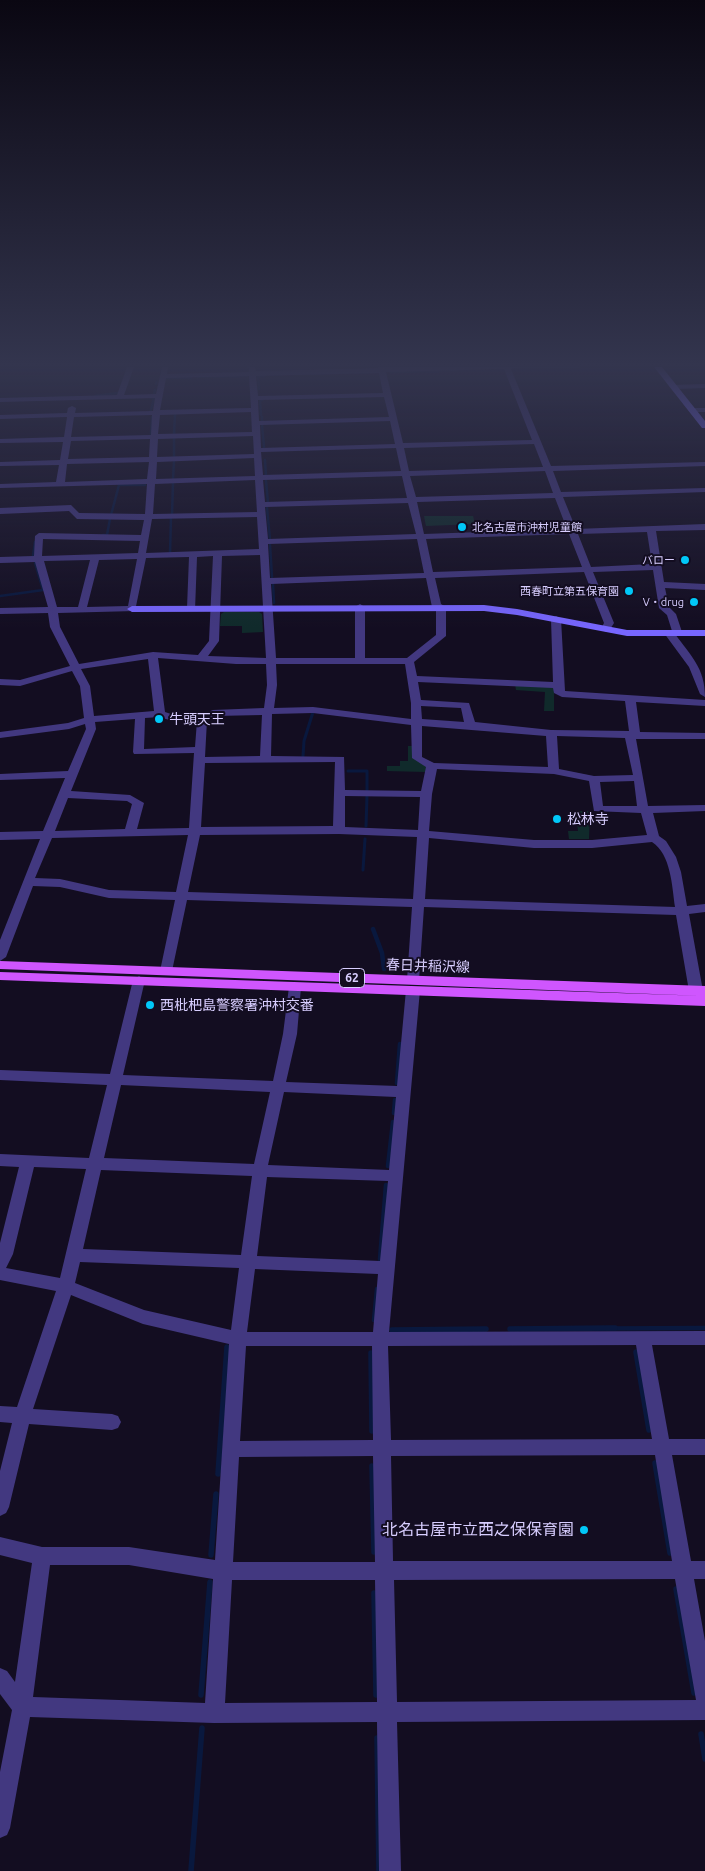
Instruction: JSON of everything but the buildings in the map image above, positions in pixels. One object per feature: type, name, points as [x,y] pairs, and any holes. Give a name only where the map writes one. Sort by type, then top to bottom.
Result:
[{"type":"main road","name":"春日井稲沢線","points":[[0,965],[166,971],[413,985],[702,994]]},
{"type":"main road","name":"春日井稲沢線","points":[[0,976],[295,987],[413,985]]},
{"type":"street","points":[[60,485],[64,454]]},
{"type":"street","points":[[132,609],[148,517],[153,454]]},
{"type":"street","points":[[0,464],[153,460],[237,454]]},
{"type":"street","points":[[257,454],[272,685],[268,710],[265,760]]},
{"type":"street","points":[[0,682],[20,683],[76,667],[153,655],[271,661],[409,661],[441,636],[439,607],[420,536],[403,454]]},
{"type":"street","points":[[541,454],[609,623],[606,629]]},
{"type":"street","points":[[0,486],[705,464]]},
{"type":"street","points":[[0,511],[70,508],[77,516],[148,517],[412,500],[705,490]]},
{"type":"street","points":[[263,542],[705,527]]},
{"type":"street","points":[[651,529],[664,608],[671,614],[673,632],[704,688]]},
{"type":"street","points":[[0,957],[28,882],[91,729],[85,686],[54,627],[52,610],[38,559],[40,536],[144,538]]},
{"type":"street","points":[[0,560],[263,552]]},
{"type":"street","points":[[202,658],[214,641],[218,608],[218,554]]},
{"type":"street","points":[[192,608],[194,555]]},
{"type":"street","points":[[82,610],[95,558]]},
{"type":"street","points":[[265,581],[657,567]]},
{"type":"street","points":[[660,585],[705,587]]},
{"type":"street","points":[[0,610],[360,607],[484,608],[556,619],[627,633],[705,633]]},
{"type":"street","points":[[360,607],[360,661]]},
{"type":"street","points":[[556,619],[558,691],[562,694],[705,703]]},
{"type":"street","points":[[153,655],[160,714]]},
{"type":"street","points":[[409,661],[416,704],[417,758],[432,766],[554,772],[594,779],[639,778]]},
{"type":"street","points":[[413,679],[558,685]]},
{"type":"street","points":[[630,697],[632,736],[644,810],[654,838]]},
{"type":"street","points":[[416,704],[465,705],[470,725]]},
{"type":"street","points":[[0,734],[69,726],[91,719],[160,714],[176,719],[202,718],[213,713],[268,710],[332,711],[358,718],[470,725],[551,733],[705,736]]},
{"type":"street","points":[[140,716],[138,752],[265,760],[340,759],[339,830]]},
{"type":"street","points":[[166,971],[196,831],[202,718]]},
{"type":"street","points":[[551,733],[554,772]]},
{"type":"street","points":[[390,1871],[380,1340],[397,1176],[426,794],[432,766]]},
{"type":"street","points":[[0,777],[73,774]]},
{"type":"street","points":[[594,779],[598,809],[705,808]]},
{"type":"street","points":[[65,794],[130,798],[138,803],[130,832]]},
{"type":"street","points":[[339,794],[426,794]]},
{"type":"street","points":[[0,836],[130,832],[339,830],[424,834],[534,844],[592,844],[654,838],[659,840],[670,854],[681,911],[702,994]]},
{"type":"street","points":[[28,882],[60,883],[109,894],[681,911],[705,908]]},
{"type":"street","points":[[0,1507],[22,1417],[66,1286],[117,1080],[139,980]]},
{"type":"street","points":[[214,1713],[238,1339],[260,1170],[290,1034],[295,987]]},
{"type":"street","points":[[0,1075],[404,1092]]},
{"type":"street","points":[[0,1160],[397,1176]]},
{"type":"street","points":[[0,1264],[5,1254],[28,1161]]},
{"type":"street","points":[[73,1255],[388,1268]]},
{"type":"street","points":[[0,1273],[66,1286],[143,1317],[238,1339],[705,1338]]},
{"type":"street","points":[[643,1338],[705,1697]]},
{"type":"street","points":[[0,1414],[112,1422]]},
{"type":"street","points":[[231,1449],[705,1447]]},
{"type":"street","points":[[0,1546],[42,1556],[129,1556],[223,1571],[705,1570]]},
{"type":"street","points":[[0,1828],[22,1707],[42,1556]]},
{"type":"street","points":[[0,1678],[22,1707]]},
{"type":"street","points":[[22,1707],[214,1713],[705,1710]]},
{"type":"green space","points":[[424,516],[473,516],[475,524],[426,526]]},
{"type":"green space","points":[[224,612],[259,612],[262,614],[263,632],[242,633],[242,626],[220,626],[221,614]]},
{"type":"green space","points":[[515,684],[554,686],[554,711],[544,711],[545,692],[516,690]]},
{"type":"green space","points":[[408,746],[415,746],[427,765],[426,772],[387,771],[387,766],[400,766],[400,761],[408,761]]},
{"type":"green space","points":[[576,811],[590,811],[589,839],[569,839],[568,831],[578,831]]},
{"type":"waterway","points":[[265,460],[266,476]]},
{"type":"waterway","points":[[173,479],[174,461]]},
{"type":"waterway","points":[[266,481],[268,503]]},
{"type":"waterway","points":[[172,515],[173,483]]},
{"type":"waterway","points":[[111,515],[119,485],[145,485]]},
{"type":"waterway","points":[[267,508],[270,540]]},
{"type":"waterway","points":[[170,553],[171,518]]},
{"type":"waterway","points":[[103,535],[107,535],[110,519]]},
{"type":"waterway","points":[[33,556],[35,542]]},
{"type":"waterway","points":[[270,545],[272,577]]},
{"type":"waterway","points":[[0,596],[43,590],[35,563]]},
{"type":"waterway","points":[[273,584],[274,603]]},
{"type":"waterway","points":[[303,756],[304,741],[313,712]]},
{"type":"waterway","points":[[348,771],[367,771],[367,791]]},
{"type":"waterway","points":[[366,826],[367,796]]},
{"type":"waterway","points":[[363,870],[365,839]]},
{"type":"waterway","points":[[373,929],[382,953],[384,969]]},
{"type":"waterway","points":[[397,1083],[400,1044]]},
{"type":"waterway","points":[[394,1113],[395,1100]]},
{"type":"waterway","points":[[388,1166],[393,1122]]},
{"type":"waterway","points":[[380,1259],[386,1185]]},
{"type":"waterway","points":[[374,1320],[377,1289]]},
{"type":"waterway","points":[[615,1328],[510,1329],[705,1328]]},
{"type":"waterway","points":[[392,1330],[486,1329],[419,1330]]},
{"type":"waterway","points":[[218,1474],[227,1347]]},
{"type":"waterway","points":[[636,1352],[649,1430]]},
{"type":"waterway","points":[[371,1353],[372,1431]]},
{"type":"waterway","points":[[655,1463],[670,1553]]},
{"type":"waterway","points":[[372,1466],[374,1552]]},
{"type":"waterway","points":[[211,1555],[216,1494]]},
{"type":"waterway","points":[[201,1695],[210,1582]]},
{"type":"waterway","points":[[676,1589],[694,1693]]},
{"type":"waterway","points":[[374,1593],[376,1695]]},
{"type":"waterway","points":[[191,1871],[202,1728]]},
{"type":"waterway","points":[[701,1734],[705,1759]]},
{"type":"waterway","points":[[377,1738],[379,1871]]},
{"type":"place","name":"北名古屋市沖村児童館","points":[[462,527]]},
{"type":"place","name":"バロー","points":[[685,560]]},
{"type":"place","name":"西春町立第五保育園","points":[[629,591]]},
{"type":"place","name":"V・drug","points":[[694,602]]},
{"type":"place","name":"牛頭天王","points":[[159,719]]},
{"type":"place","name":"松林寺","points":[[557,819]]},
{"type":"place","name":"西枇杷島警察署沖村交番","points":[[150,1005]]},
{"type":"place","name":"北名古屋市立西之保保育園","points":[[584,1530]]}]
